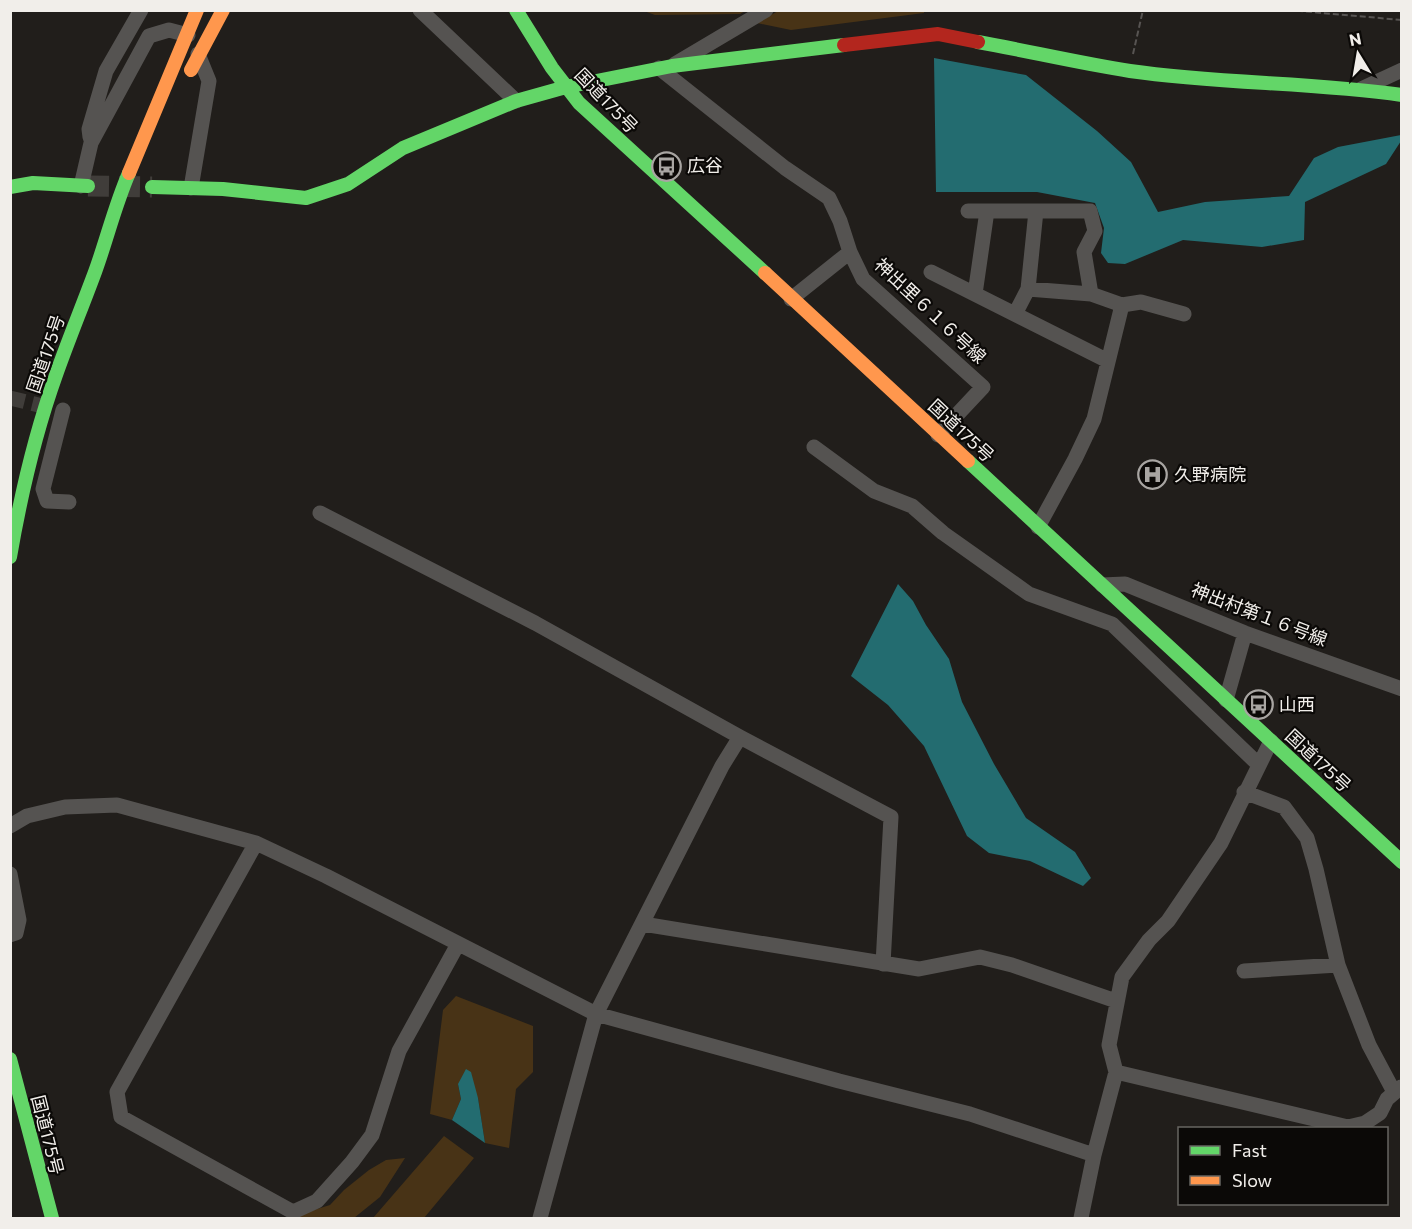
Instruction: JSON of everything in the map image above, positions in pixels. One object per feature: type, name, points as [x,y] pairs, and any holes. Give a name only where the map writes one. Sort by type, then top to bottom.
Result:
[{"type":"main road","name":"国道175号","points":[[10,557],[13,528],[55,377],[96,269],[120,194],[197,10]]},
{"type":"main road","points":[[184,86],[198,54],[223,10]]},
{"type":"main road","name":"国道175号","points":[[516,10],[526,29],[566,87],[612,135],[1401,862]]},
{"type":"main road","points":[[152,187],[223,189],[306,198],[348,184],[403,148],[516,101],[566,87],[666,67],[938,34],[1130,71],[1256,84],[1360,89],[1401,95]]},
{"type":"main road","points":[[138,193],[147,171]]},
{"type":"main road","points":[[10,187],[33,183],[84,186]]},
{"type":"main road","name":"国道175号","points":[[96,269],[128,213]]},
{"type":"main road","name":"国道175号","points":[[10,1059],[52,1218]]},
{"type":"street","points":[[84,186],[91,143],[89,129],[106,71],[141,10]]},
{"type":"street","points":[[420,10],[516,101]]},
{"type":"street","points":[[666,67],[766,10]]},
{"type":"street","points":[[91,143],[149,36],[169,30],[188,35]]},
{"type":"street","points":[[191,188],[209,81],[198,54]]},
{"type":"street","name":"神出里６１６号線","points":[[666,67],[785,168],[829,198],[840,221],[849,252],[863,279],[983,387],[938,435]]},
{"type":"street","points":[[1360,89],[1401,70]]},
{"type":"street","points":[[968,211],[1090,212],[1095,231],[1084,252],[1091,294]]},
{"type":"street","points":[[975,294],[987,211]]},
{"type":"street","points":[[1015,314],[1028,289],[1036,211]]},
{"type":"street","points":[[791,299],[849,252]]},
{"type":"street","points":[[931,272],[1108,361]]},
{"type":"street","points":[[1028,289],[1091,294],[1122,305],[1141,302],[1184,314]]},
{"type":"street","points":[[1038,527],[1094,419],[1122,305]]},
{"type":"street","points":[[63,410],[43,489],[46,501],[69,502]]},
{"type":"street","points":[[814,447],[874,491],[912,506],[943,533],[1029,594],[1112,624],[1259,765]]},
{"type":"street","points":[[320,513],[535,623],[740,737],[891,817],[883,964]]},
{"type":"street","name":"神出村第１６号線","points":[[1102,585],[1125,584],[1245,633],[1401,689]]},
{"type":"street","points":[[1226,700],[1245,633]]},
{"type":"street","points":[[540,1218],[596,1014],[722,766],[740,737]]},
{"type":"street","points":[[1081,1218],[1094,1155],[1116,1072],[1109,1045],[1122,977],[1149,940],[1168,921],[1221,843],[1271,741]]},
{"type":"street","points":[[1116,1072],[1348,1127],[1365,1124],[1380,1113],[1387,1099],[1397,1089],[1369,1045],[1338,965],[1307,838],[1284,807],[1244,792]]},
{"type":"street","points":[[10,826],[27,816],[65,807],[117,805],[256,843],[326,876],[596,1014],[839,1081],[970,1114],[1094,1155]]},
{"type":"street","points":[[256,843],[117,1092],[121,1117],[293,1212],[316,1201],[352,1162],[372,1135],[399,1051],[458,944]]},
{"type":"street","points":[[10,874],[20,921],[16,933],[10,935]]},
{"type":"street","points":[[643,924],[919,969],[980,957],[1012,965],[1116,1001]]},
{"type":"street","points":[[1244,971],[1338,965]]},
{"type":"path","points":[[1130,71],[1143,10]]},
{"type":"path","points":[[1288,10],[1401,20]]},
{"type":"shaded area","points":[[924,10],[924,13],[791,30],[757,23],[778,11]]},
{"type":"shaded area","points":[[644,11],[745,11],[740,14],[655,15]]},
{"type":"shaded area","points":[[456,996],[533,1026],[533,1072],[516,1089],[509,1148],[485,1143],[478,1098],[458,1084],[461,1099],[452,1120],[430,1114],[443,1010]]},
{"type":"shaded area","points":[[444,1136],[474,1158],[424,1218],[373,1218]]},
{"type":"shaded area","points":[[405,1158],[380,1197],[354,1218],[288,1218],[330,1205],[344,1190],[369,1170],[386,1160]]},
{"type":"water","points":[[934,58],[1026,75],[1097,131],[1131,162],[1158,212],[1205,202],[1289,196],[1314,158],[1338,147],[1401,135],[1401,141],[1386,164],[1305,202],[1304,240],[1262,247],[1183,240],[1125,264],[1108,263],[1101,253],[1104,228],[1095,203],[1037,192],[936,192]]},
{"type":"water","points":[[898,584],[913,601],[949,659],[962,702],[994,764],[1026,818],[1075,852],[1091,878],[1083,886],[1030,861],[989,853],[967,836],[924,746],[888,705],[851,676]]},
{"type":"water","points":[[466,1069],[471,1072],[478,1098],[485,1143],[452,1120],[461,1099],[458,1084]]},
{"type":"tunnel","points":[[88,186],[152,187]]},
{"type":"tunnel","points":[[10,398],[51,408]]},
{"type":"traffic: fast","points":[[516,10],[552,68],[579,103],[765,273]]},
{"type":"traffic: fast","points":[[978,42],[1130,71],[1402,95]]},
{"type":"traffic: fast","points":[[152,187],[223,189],[306,198],[348,184],[403,148],[516,101],[566,87],[672,66],[844,45]]},
{"type":"traffic: fast","points":[[10,557],[29,465],[42,419],[129,173]]},
{"type":"traffic: fast","points":[[10,187],[33,183],[88,186]]},
{"type":"traffic: fast","points":[[968,461],[1402,862]]},
{"type":"traffic: fast","points":[[10,1059],[52,1218]]},
{"type":"traffic: slow","points":[[129,173],[197,10]]},
{"type":"traffic: slow","points":[[191,70],[223,10]]},
{"type":"traffic: slow","points":[[765,273],[968,461]]},
{"type":"traffic: jam","points":[[844,45],[938,34],[978,42]]},
{"type":"place","name":"広谷","points":[[666,166]]},
{"type":"place","name":"久野病院","points":[[1153,475]]},
{"type":"place","name":"山西","points":[[1258,705]]}]
